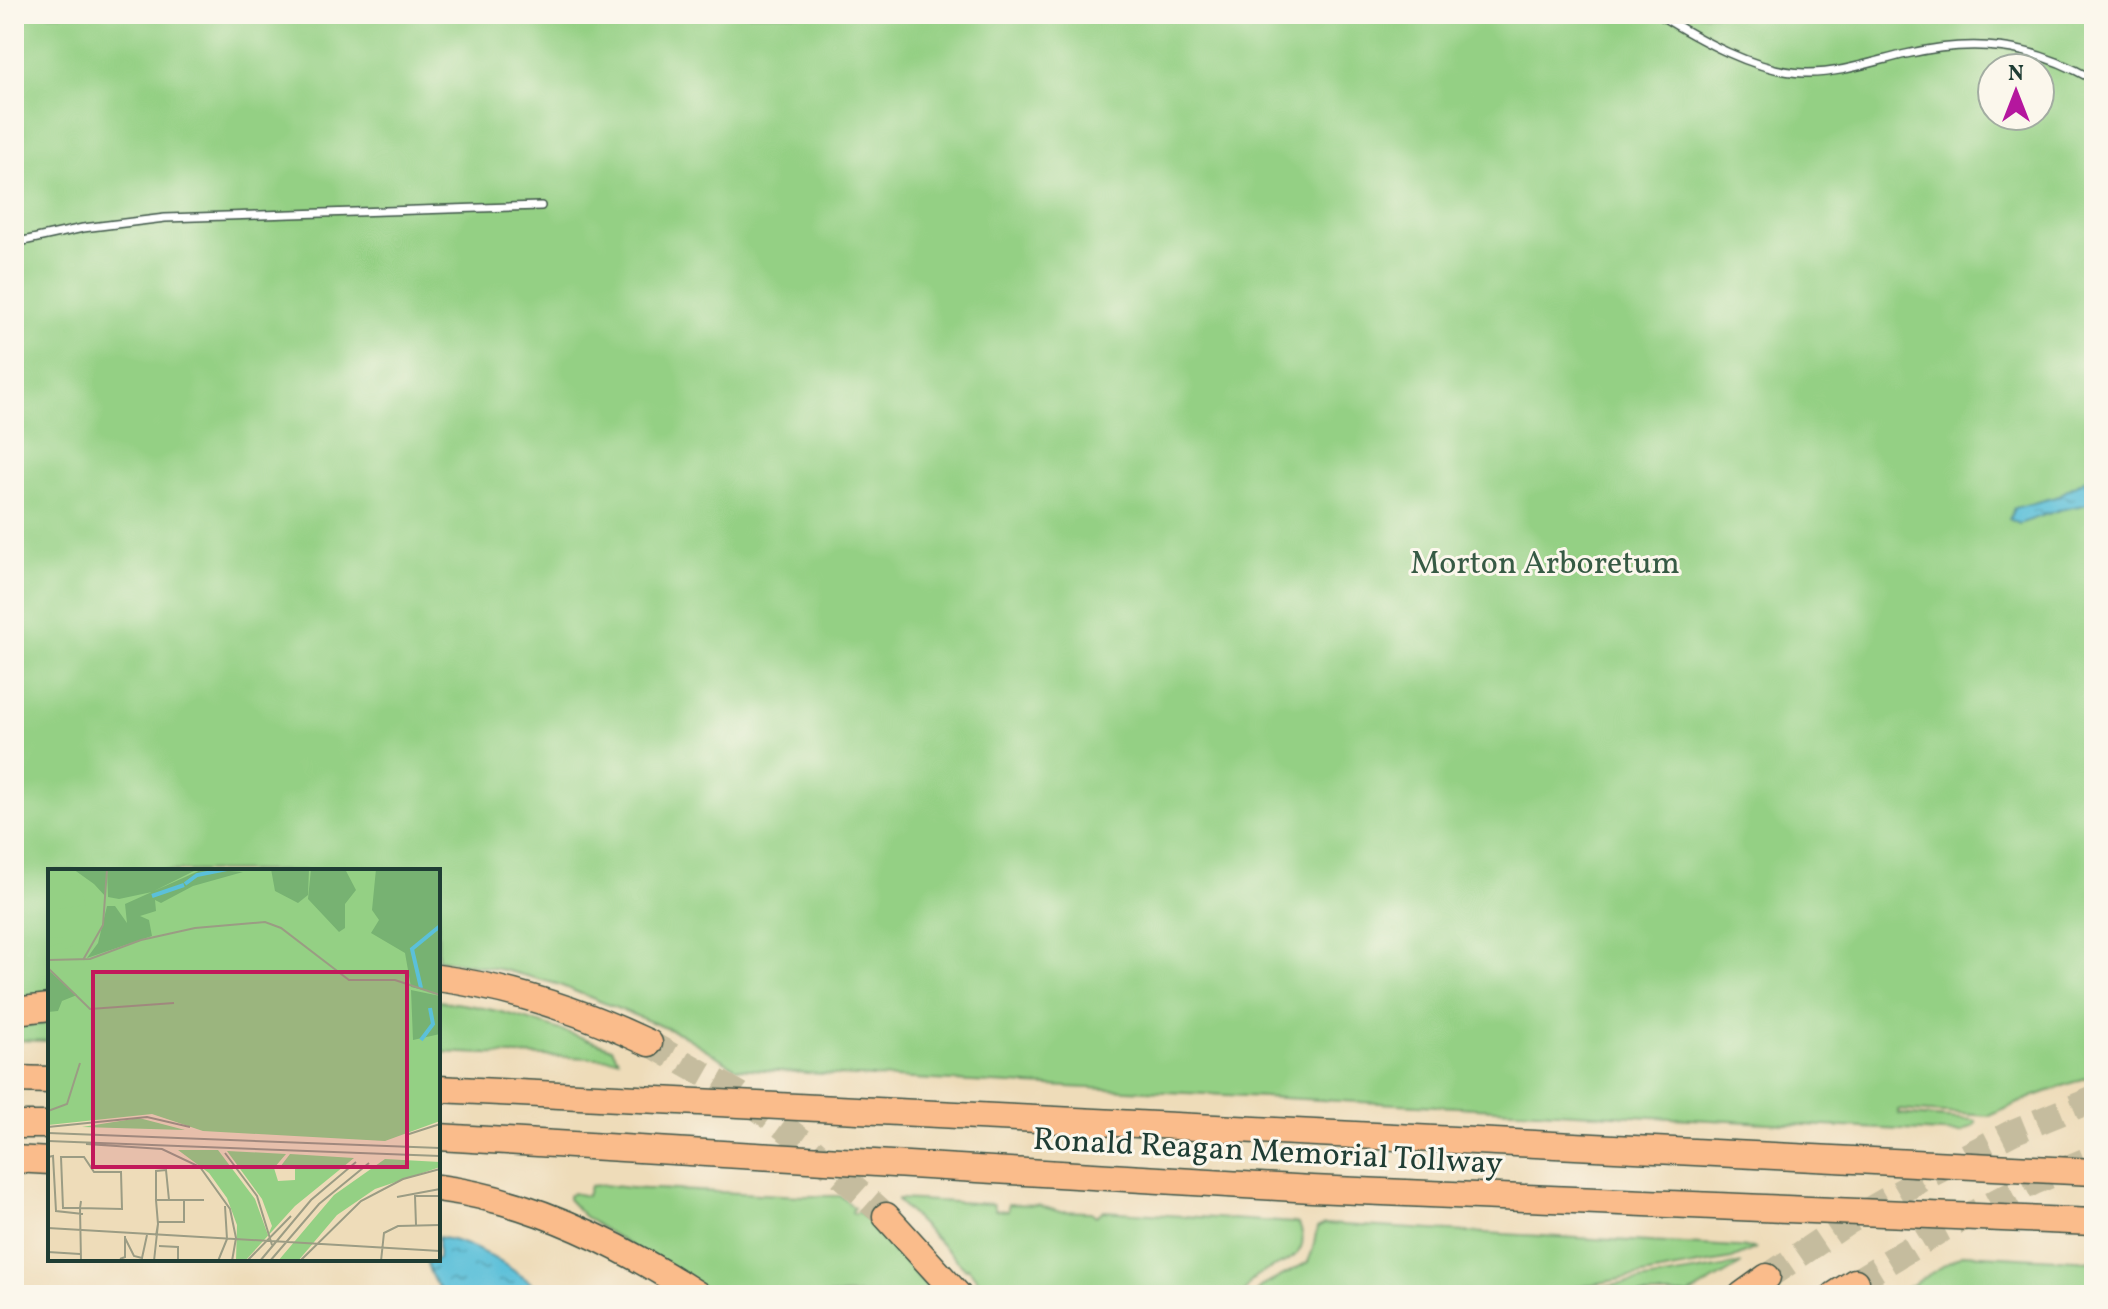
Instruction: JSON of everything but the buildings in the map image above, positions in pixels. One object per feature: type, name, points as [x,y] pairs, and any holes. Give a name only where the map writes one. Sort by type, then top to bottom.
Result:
[{"type":"highway","points":[[440,978],[472,982],[564,1008],[649,1043]]},
{"type":"highway","points":[[14,1011],[48,1007]]},
{"type":"highway","points":[[14,1079],[48,1080]]},
{"type":"highway","name":"Ronald Reagan Memorial Tollway","points":[[440,1089],[2094,1172]]},
{"type":"highway","points":[[14,1125],[48,1125]]},
{"type":"highway","name":"Ronald Reagan Memorial Tollway","points":[[440,1137],[1312,1189],[2094,1222]]},
{"type":"highway","points":[[14,1159],[48,1161]]},
{"type":"highway","points":[[440,1188],[460,1190],[531,1210],[590,1234],[653,1265],[698,1295]]},
{"type":"highway","points":[[886,1216],[958,1295]]},
{"type":"highway","points":[[1742,1295],[1767,1277]]},
{"type":"lane","points":[[1658,14],[1718,48],[1771,69],[1832,72],[1938,48],[1970,45],[2031,52],[2066,64],[2094,80]]},
{"type":"lane","points":[[14,243],[83,228],[165,218],[541,206]]},
{"type":"green space","name":"Morton Arboretum","points":[[14,14],[2094,14],[2094,1075],[1990,1116],[1898,1110],[1898,1114],[1976,1121],[1961,1133],[736,1068],[681,1034],[557,984],[504,970],[440,959],[440,869],[48,869],[48,995],[14,999]]},
{"type":"green space","points":[[440,1001],[504,1013],[548,1026],[612,1048],[618,1059],[440,1052]]},
{"type":"green space","points":[[48,1023],[48,1041],[14,1040],[14,1027]]},
{"type":"green space","points":[[590,1186],[841,1196],[854,1208],[852,1212],[855,1214],[858,1211],[934,1295],[711,1295],[597,1225],[568,1199],[573,1193],[587,1196]]},
{"type":"green space","points":[[898,1199],[993,1204],[995,1210],[1008,1211],[1008,1204],[1038,1205],[1057,1211],[1091,1212],[1096,1216],[1103,1211],[1295,1223],[1299,1224],[1302,1246],[1290,1259],[1254,1278],[1244,1295],[990,1295],[968,1268]]},
{"type":"green space","points":[[1325,1224],[1756,1248],[1732,1259],[1571,1288],[1573,1292],[1742,1264],[1689,1295],[1255,1295],[1261,1287],[1308,1262],[1317,1228]]},
{"type":"green space","points":[[1963,1254],[2094,1261],[2094,1295],[1895,1295]]},
{"type":"water","points":[[2094,478],[2094,503],[2059,510],[2019,524],[2009,519],[2014,508],[2056,497],[2084,480]]},
{"type":"water","points":[[440,1238],[483,1252],[549,1295],[447,1294],[433,1279],[427,1261],[440,1261]]},
{"type":"tunnel","points":[[649,1043],[739,1094],[806,1144],[886,1216]]},
{"type":"tunnel","points":[[1767,1277],[1848,1222],[1928,1176],[2013,1132],[2094,1099]]},
{"type":"tunnel","points":[[1855,1282],[1941,1230],[2034,1182],[2094,1157]]}]
